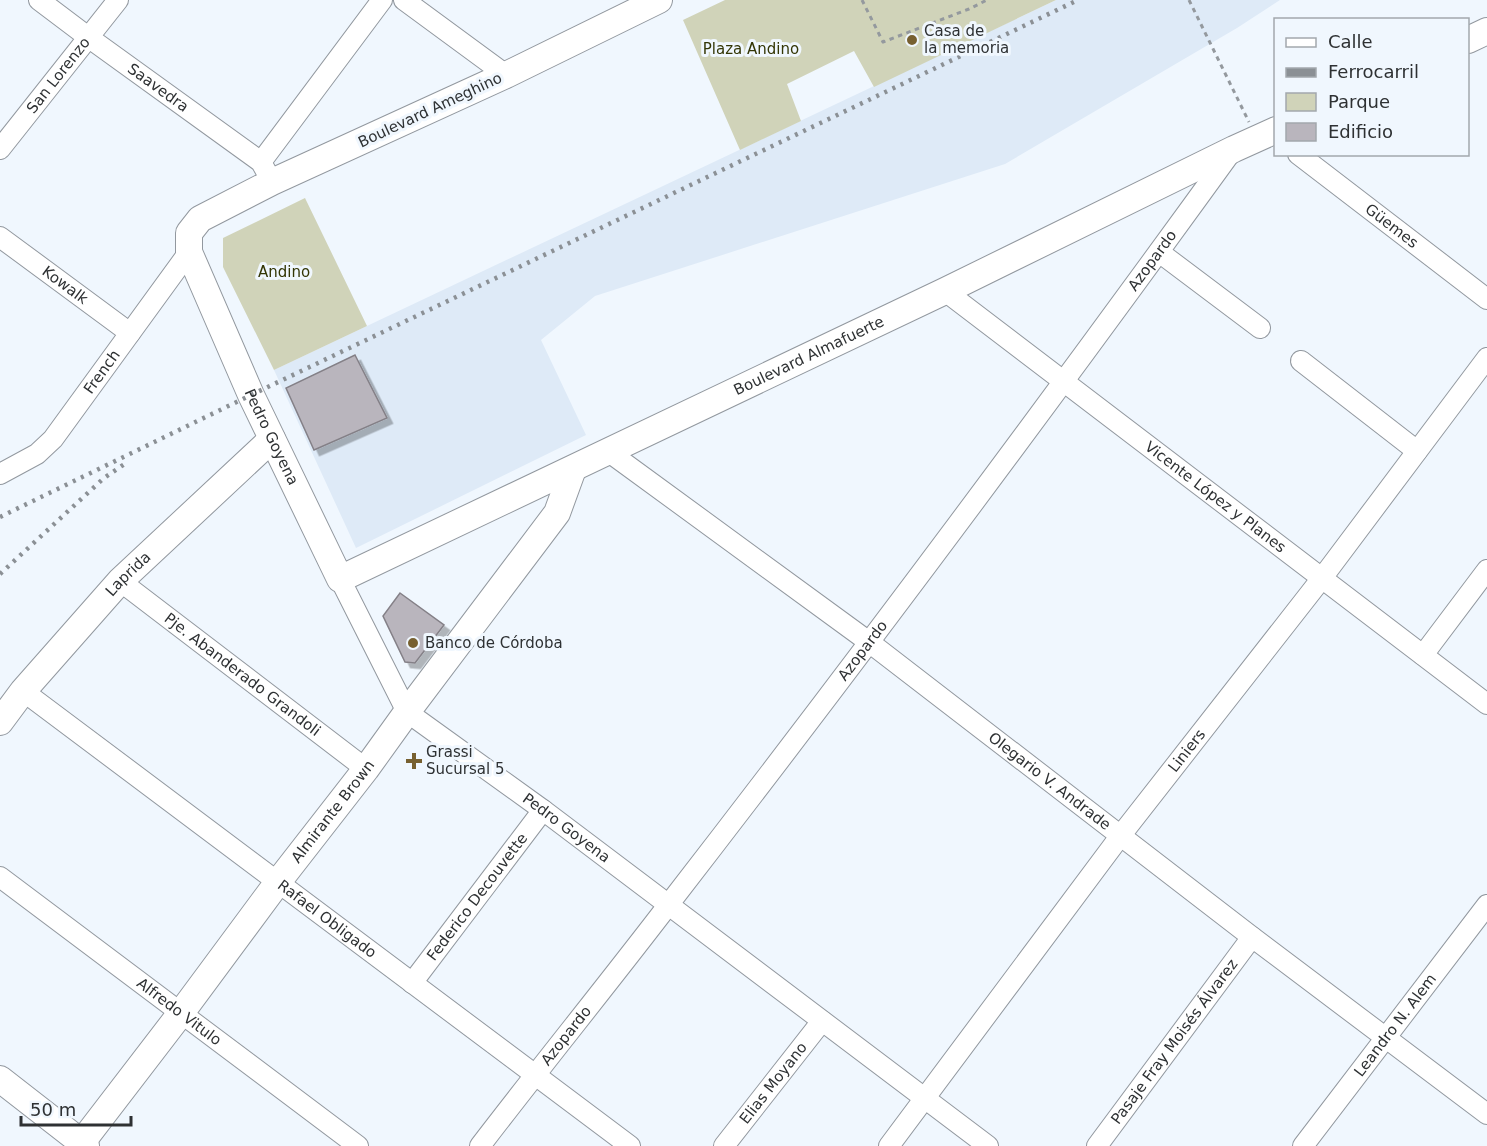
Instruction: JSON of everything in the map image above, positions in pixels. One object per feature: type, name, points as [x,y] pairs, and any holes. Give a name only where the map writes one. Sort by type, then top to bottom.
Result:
[{"type":"main road","name":"Boulevard Ameghino","points":[[189,252],[189,233],[200,219],[266,172],[506,75],[659,0]]},
{"type":"main road","points":[[1469,39],[1487,31]]},
{"type":"main road","name":"Boulevard Almafuerte","points":[[340,579],[945,291],[1234,149],[1269,135]]},
{"type":"main road","name":"Pedro Goyena","points":[[189,252],[251,395],[340,579]]},
{"type":"main road","name":"Laprida","points":[[0,722],[23,691],[120,581],[272,439]]},
{"type":"main road","name":"Almirante Brown","points":[[83,1145],[278,882],[366,769],[557,513],[573,469]]},
{"type":"main road","points":[[0,1079],[83,1145]]},
{"type":"street","name":"Saavedra","points":[[39,0],[266,172]]},
{"type":"street","name":"San Lorenzo","points":[[0,149],[118,0]]},
{"type":"street","points":[[266,172],[382,0]]},
{"type":"street","points":[[404,0],[506,75]]},
{"type":"street","name":"Azopardo","points":[[480,1146],[669,905],[868,642],[1064,382],[1234,149]]},
{"type":"street","name":"Güemes","points":[[1301,156],[1487,299]]},
{"type":"street","name":"Kowalk","points":[[0,237],[130,333]]},
{"type":"street","name":"French","points":[[0,474],[37,454],[53,439],[189,252]]},
{"type":"street","points":[[1159,252],[1260,328]]},
{"type":"street","name":"Vicente López y Planes","points":[[945,291],[1487,704]]},
{"type":"street","name":"Liniers","points":[[889,1146],[1121,835],[1322,578],[1487,358]]},
{"type":"street","points":[[1301,361],[1417,451]]},
{"type":"street","name":"Olegario V. Andrade","points":[[609,452],[868,642],[1487,1114]]},
{"type":"street","points":[[1423,655],[1487,570]]},
{"type":"street","name":"Pedro Goyena","points":[[340,579],[407,712],[543,810],[988,1146]]},
{"type":"street","name":"Pje. Abanderado Grandoli","points":[[120,581],[366,769]]},
{"type":"street","name":"Rafael Obligado","points":[[23,691],[630,1146]]},
{"type":"street","name":"Federico Decouvette","points":[[412,983],[543,810]]},
{"type":"street","name":"Alfredo Vitulo","points":[[0,877],[358,1146]]},
{"type":"street","name":"Leandro N. Alem","points":[[1304,1146],[1487,905]]},
{"type":"street","name":"Pasaje Fray Moisés Álvarez","points":[[1097,1146],[1252,937]]},
{"type":"street","name":"Elias Moyano","points":[[724,1146],[822,1021]]},
{"type":"path","points":[[862,0],[883,42],[987,0]]},
{"type":"path","points":[[1189,0],[1222,68],[1269,135]]},
{"type":"shaded area","points":[[1056,0],[1280,0],[1237,28],[1005,164],[595,296],[541,340],[586,435],[356,548],[274,370]]},
{"type":"green space","name":"Plaza Andino","points":[[725,0],[1056,0],[874,87],[854,51],[787,84],[801,121],[740,150],[683,20]]},
{"type":"green space","name":"Andino","points":[[305,198],[367,326],[274,370],[223,267],[223,238]]},
{"type":"building","points":[[355,355],[387,418],[314,450],[286,388]]},
{"type":"building","name":"Banco de Córdoba","points":[[400,593],[444,625],[415,663],[405,662],[383,616]]},
{"type":"railway","points":[[0,517],[1078,0]]},
{"type":"railway","points":[[0,574],[104,478],[126,463]]},
{"type":"place","name":"Casa de la memoria","points":[[912,40]]},
{"type":"place","name":"Banco de Córdoba","points":[[413,643]]},
{"type":"place","name":"Grassi Sucursal 5","points":[[414,761]]}]
